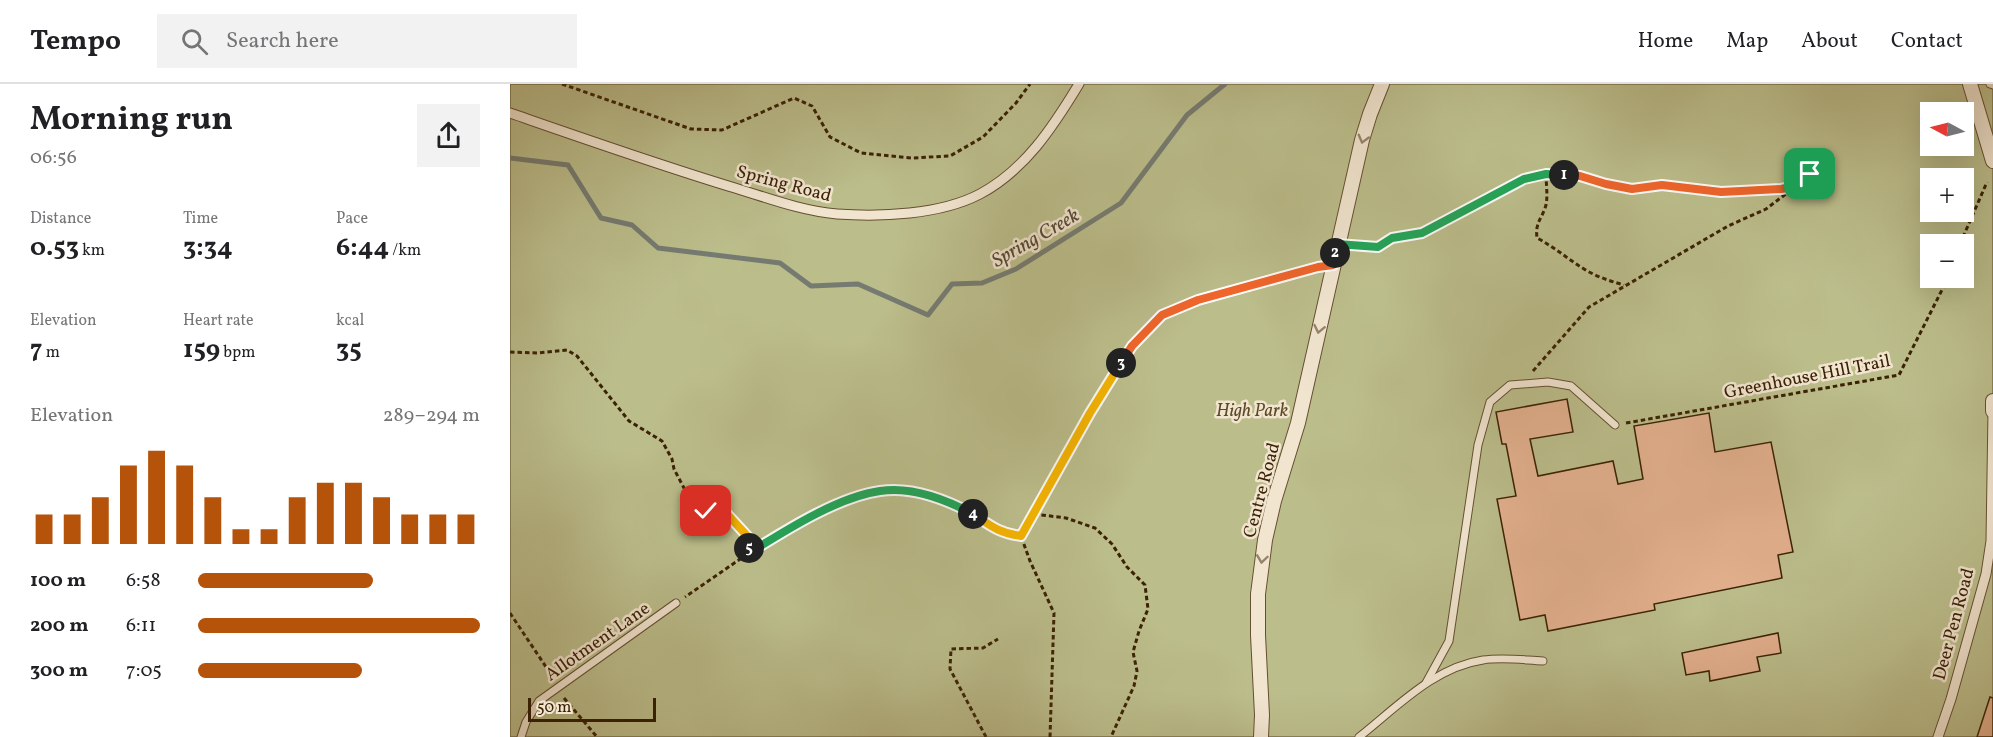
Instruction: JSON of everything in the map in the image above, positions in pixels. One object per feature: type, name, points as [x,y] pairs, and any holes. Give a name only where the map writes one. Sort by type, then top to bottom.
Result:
[{"type":"street","name":"Spring Road","points":[[510,113],[648,161],[797,207],[835,214],[903,213],[936,209],[978,195],[998,183],[1017,168],[1041,143],[1079,84]]},
{"type":"street","name":"Centre Road","points":[[1261,737],[1258,594],[1265,540],[1274,501],[1298,423],[1362,140],[1382,84]]},
{"type":"street","points":[[1970,84],[1993,161]]},
{"type":"street","name":"Deer Pen Road","points":[[1938,737],[1986,574],[1991,542],[1993,401]]},
{"type":"lane","points":[[1426,683],[1449,641],[1478,445],[1490,402],[1510,385],[1548,382],[1570,386],[1615,425]]},
{"type":"lane","name":"Allotment Lane","points":[[521,737],[526,722],[539,700],[676,603]]},
{"type":"lane","points":[[1359,737],[1426,683],[1453,669],[1482,660],[1543,661]]},
{"type":"path","points":[[562,84],[691,129],[722,129],[794,98],[812,106],[830,137],[861,153],[912,158],[950,156],[983,137],[1016,103],[1030,84]]},
{"type":"path","points":[[1525,384],[1541,361],[1589,307],[1728,226],[1766,209],[1796,186],[1820,163]]},
{"type":"path","points":[[1337,244],[1378,247],[1392,238],[1422,233],[1524,179],[1546,174],[1580,176],[1632,189],[1662,185],[1721,192],[1751,192],[1796,186]]},
{"type":"path","points":[[1546,174],[1547,199],[1536,228],[1537,238],[1557,249],[1584,269],[1624,286]]},
{"type":"path","points":[[1964,234],[1987,182]]},
{"type":"path","points":[[1021,536],[1090,413],[1132,346],[1162,315],[1198,300],[1318,267],[1333,265]]},
{"type":"path","name":"Greenhouse Hill Trail","points":[[1615,425],[1899,375],[1943,288]]},
{"type":"path","points":[[510,352],[538,353],[567,350],[577,356],[628,421],[662,441],[685,490],[697,504],[706,511],[727,514],[750,539],[746,555]]},
{"type":"path","points":[[676,603],[787,529],[853,499],[880,491],[897,490],[941,498],[976,516],[993,529],[1021,536]]},
{"type":"path","points":[[1034,514],[1066,518],[1095,528],[1112,544],[1126,567],[1145,585],[1148,609],[1133,652],[1137,670],[1134,686],[1111,737]]},
{"type":"path","points":[[1021,536],[1054,613],[1050,737]]},
{"type":"path","points":[[510,613],[566,701],[597,737]]},
{"type":"path","points":[[986,737],[950,669],[950,655],[951,649],[983,648],[998,639]]},
{"type":"green space","name":"High Park","points":[[510,84],[1993,84],[1993,737],[510,737]]},
{"type":"building","points":[[1567,399],[1573,432],[1530,439],[1538,476],[1613,461],[1618,484],[1643,479],[1634,426],[1709,413],[1715,452],[1771,442],[1793,552],[1778,555],[1782,578],[1654,604],[1655,610],[1548,631],[1545,615],[1520,620],[1497,499],[1516,496],[1506,444],[1502,444],[1496,412]]},
{"type":"building","points":[[1778,633],[1781,653],[1757,657],[1760,671],[1710,681],[1709,671],[1686,675],[1682,653]]},
{"type":"building","points":[[1990,697],[1993,698],[1993,737],[1977,737]]},
{"type":"waterway","name":"Spring Creek","points":[[510,158],[568,165],[601,218],[632,225],[658,248],[780,263],[811,286],[858,284],[928,315],[952,284],[982,283],[1016,269],[1121,203],[1187,115],[1225,84]]},
{"type":"route","points":[[706,511],[727,514],[733,519],[750,539],[746,555],[787,529],[820,513],[880,491],[897,490],[941,498],[976,516],[993,529],[1021,536],[1090,413],[1132,346],[1162,315],[1198,300],[1318,267],[1333,265],[1337,244],[1378,247],[1392,238],[1422,233],[1524,179],[1546,174],[1580,176],[1632,189],[1662,185],[1721,192],[1751,192],[1796,186],[1810,174]]}]
